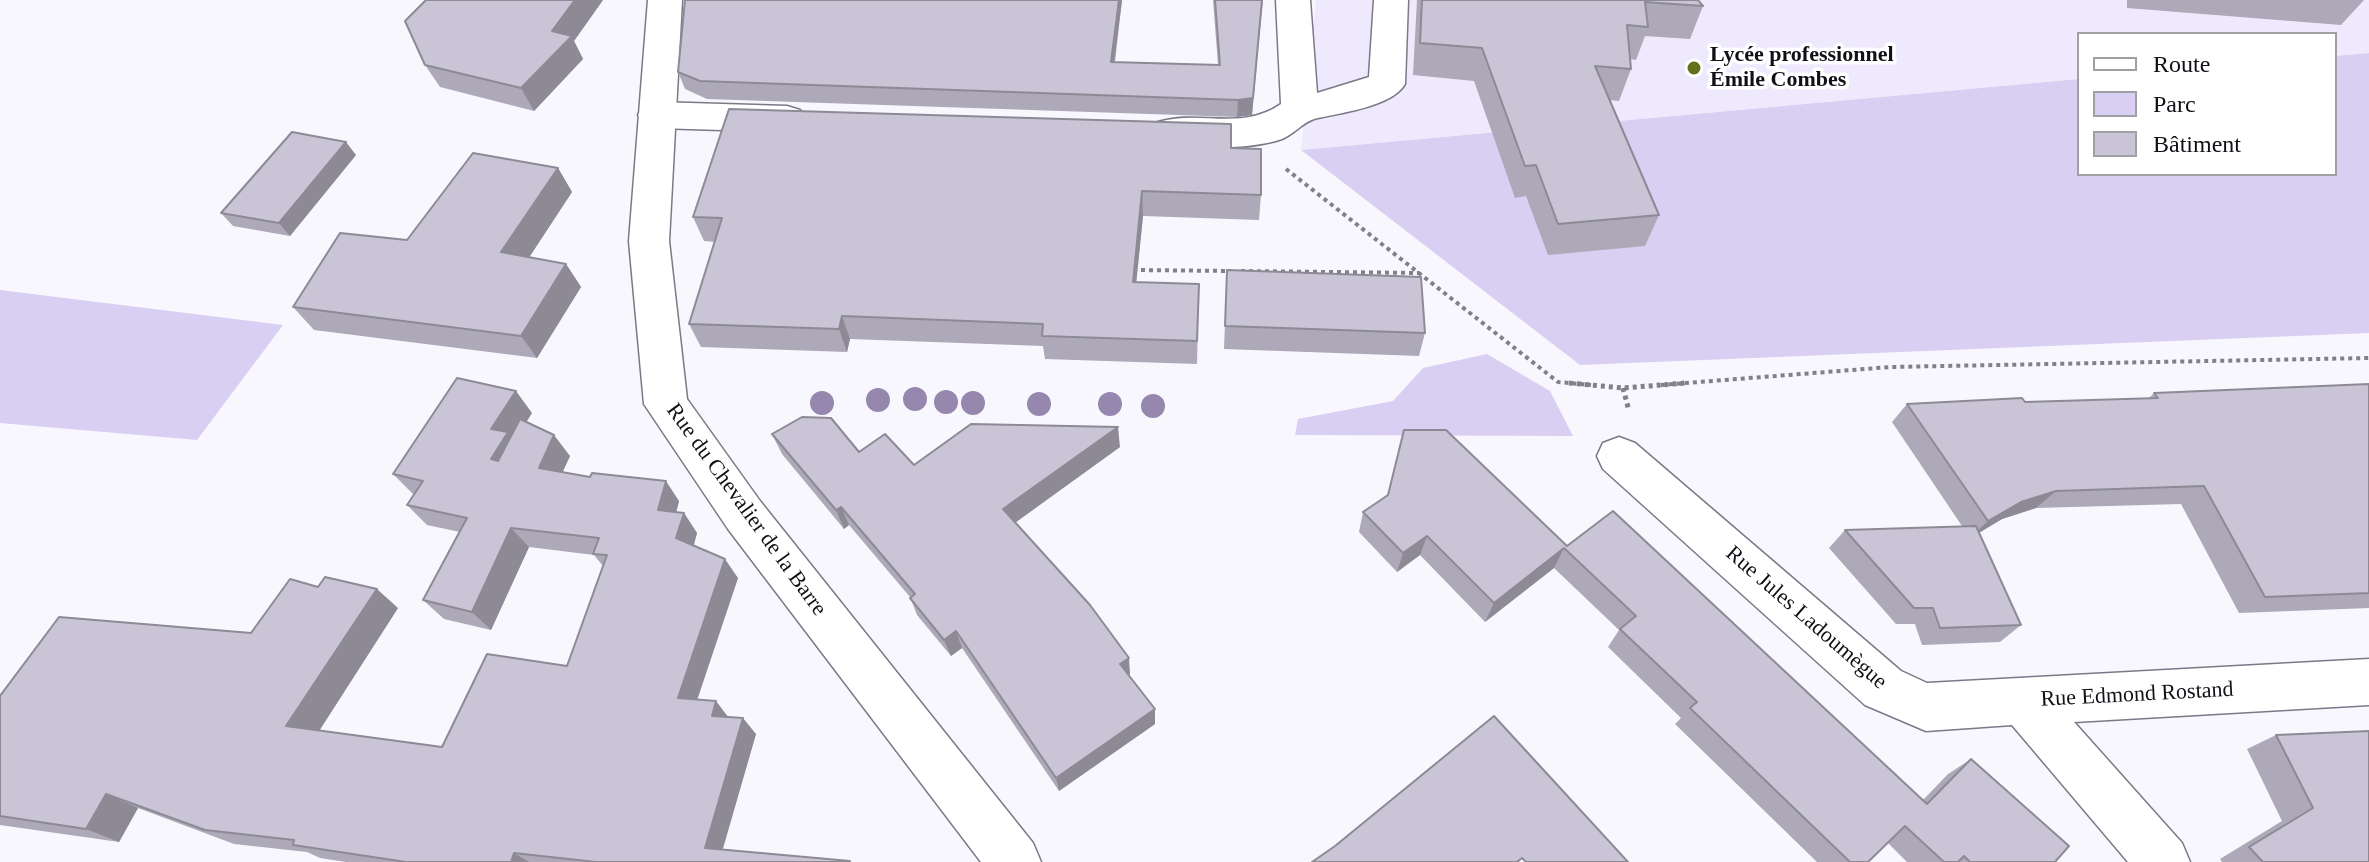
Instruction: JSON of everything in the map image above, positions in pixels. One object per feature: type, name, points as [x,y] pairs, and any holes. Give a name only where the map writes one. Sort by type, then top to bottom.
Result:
[{"type":"street","name":"Rue du Chevalier de la Barre","points":[[665,0],[649,241],[666,404],[744,515],[1014,862]]},
{"type":"street","points":[[1293,0],[1300,109]]},
{"type":"street","points":[[1142,130],[1237,133],[1273,128],[1300,109],[1339,102],[1387,84],[1391,0]]},
{"type":"street","points":[[657,115],[824,120]]},
{"type":"street","name":"Rue Jules Ladoumègue","points":[[1619,456],[1883,688],[1926,707],[2023,701]]},
{"type":"street","name":"Rue Edmond Rostand","points":[[2023,701],[2369,682]]},
{"type":"street","name":"Rue Edmond Rostand","points":[[2023,701],[2163,862]]},
{"type":"path","points":[[1262,129],[1267,154],[1558,382],[1623,388],[1890,367],[2369,358]]},
{"type":"path","points":[[1119,270],[1419,273]]},
{"type":"shaded area","name":"Lycée professionnel Émile Combes","points":[[1316,0],[2369,0],[2369,53],[2337,56],[2337,32],[2077,32],[2077,79],[1301,150]]},
{"type":"green space","points":[[2369,53],[2369,333],[1580,365],[1301,150],[2077,79],[2077,176],[2337,176],[2337,56]]},
{"type":"green space","points":[[0,290],[283,325],[197,440],[0,423]]},
{"type":"green space","points":[[1487,354],[1550,391],[1573,436],[1295,435],[1298,419],[1393,401],[1423,368]]},
{"type":"building","points":[[426,0],[575,0],[552,31],[572,36],[521,88],[425,65],[405,21]]},
{"type":"building","points":[[685,0],[1119,0],[1111,62],[1220,65],[1215,0],[1262,0],[1253,98],[1238,100],[700,81],[678,72]]},
{"type":"building","points":[[1422,0],[1698,0],[1703,6],[1645,2],[1648,27],[1627,25],[1631,69],[1595,66],[1659,215],[1558,224],[1536,165],[1525,166],[1482,48],[1420,43]]},
{"type":"building","points":[[729,109],[1231,124],[1231,148],[1261,149],[1261,195],[1142,191],[1133,282],[1199,284],[1197,341],[1042,336],[1043,324],[842,316],[839,329],[689,324],[722,218],[693,217]]},
{"type":"building","points":[[292,132],[346,142],[279,223],[221,213]]},
{"type":"building","points":[[473,153],[558,168],[501,252],[566,264],[521,336],[293,307],[340,233],[407,240]]},
{"type":"building","points":[[1227,270],[1421,277],[1425,333],[1225,326]]},
{"type":"building","points":[[457,378],[516,391],[491,429],[508,432],[491,459],[498,461],[520,419],[554,435],[539,468],[590,477],[592,473],[666,481],[658,510],[684,513],[676,538],[725,559],[678,698],[716,701],[712,716],[743,718],[705,848],[849,862],[596,862],[514,853],[511,862],[406,862],[293,845],[294,840],[205,830],[106,794],[86,829],[0,816],[0,696],[59,617],[251,633],[290,579],[318,587],[325,577],[377,589],[286,726],[442,747],[487,654],[567,666],[607,555],[593,554],[599,538],[511,528],[472,612],[423,600],[467,518],[407,505],[423,481],[393,474]]},
{"type":"building","points":[[2369,384],[2369,593],[2265,597],[2204,486],[2056,491],[2021,502],[1988,521],[1907,404],[2022,398],[2025,402],[2158,398],[2154,393]]},
{"type":"building","points":[[802,417],[831,418],[859,452],[885,434],[914,465],[971,424],[1118,427],[1003,509],[1090,605],[1129,658],[1120,664],[1155,709],[1056,778],[956,631],[944,640],[910,598],[915,594],[841,507],[836,510],[772,434]]},
{"type":"building","points":[[1404,430],[1446,430],[1567,546],[1613,511],[1927,804],[1971,759],[2069,846],[2055,862],[1970,862],[1964,856],[1958,862],[1944,862],[1905,826],[1868,862],[1850,862],[1690,708],[1697,702],[1620,629],[1636,616],[1564,548],[1494,603],[1427,536],[1403,553],[1363,512],[1388,495]]},
{"type":"building","points":[[1976,526],[2021,625],[1940,628],[1933,608],[1914,608],[1845,530]]},
{"type":"building","points":[[1494,716],[1628,862],[1526,862],[1522,858],[1517,862],[1312,862],[1335,846]]},
{"type":"building","points":[[2369,731],[2369,862],[2263,862],[2249,847],[2313,808],[2276,735]]},
{"type":"place","name":"Lycée professionnel Émile Combes","points":[[1694,68]]}]
